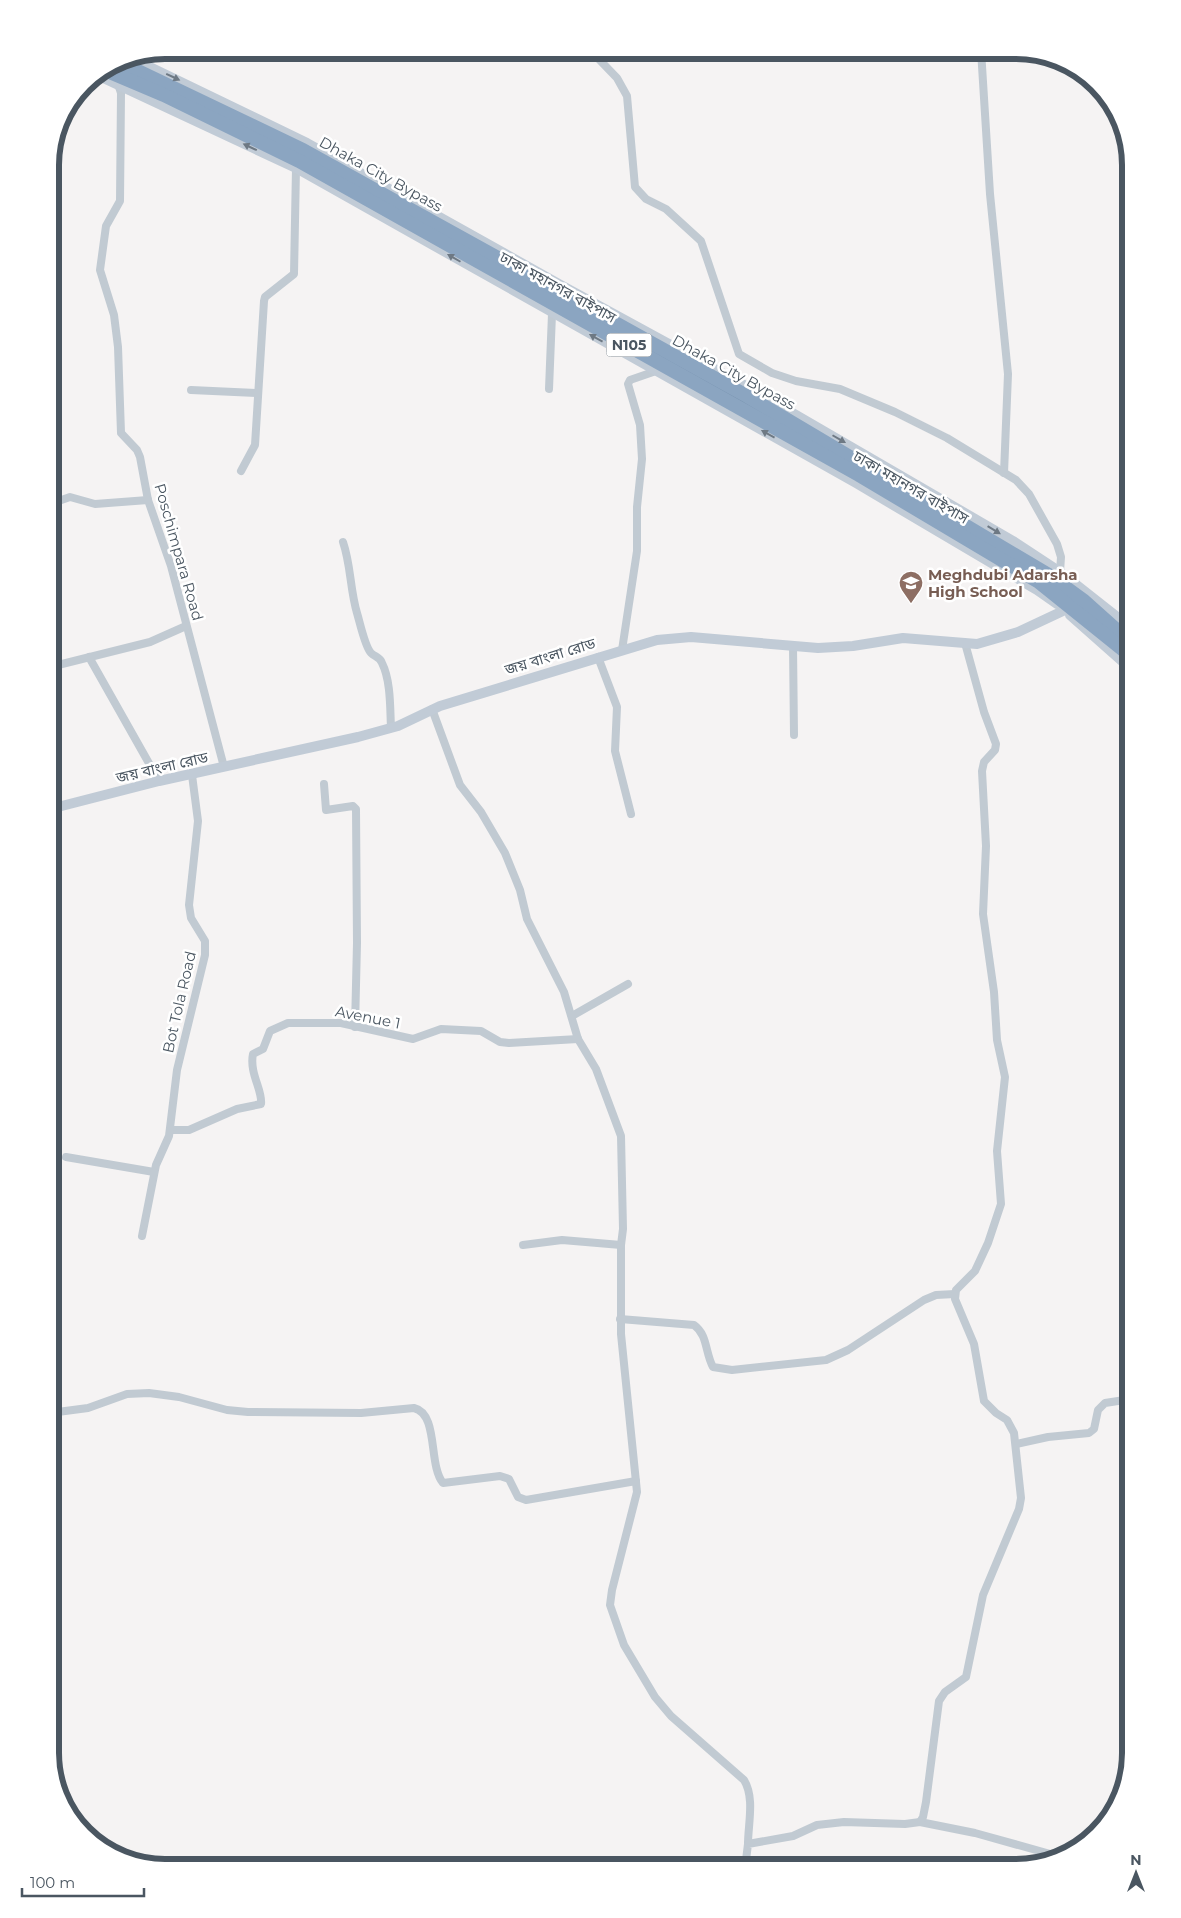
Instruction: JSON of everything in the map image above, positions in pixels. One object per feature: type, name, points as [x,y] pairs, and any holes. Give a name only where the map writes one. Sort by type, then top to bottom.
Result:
[{"type":"highway","name":"Dhaka City Bypass","points":[[127,66],[303,150],[747,396],[1047,574],[1084,601],[1122,635]]},
{"type":"highway","name":"ঢাকা মহানগর বাইপাস","points":[[113,73],[164,95],[299,160],[851,470],[1039,582],[1122,649]]},
{"type":"main road","points":[[139,62],[307,143],[753,390],[940,498],[1060,572],[1122,621]]},
{"type":"main road","points":[[104,78],[296,168],[552,314],[928,524],[1037,590],[1065,610],[1122,661]]},
{"type":"main road","name":"জয় বাংলা রোড","points":[[59,807],[158,781],[224,768],[391,728],[432,709],[646,642],[681,637],[793,646],[839,647],[903,638],[977,644],[995,640],[1065,610]]},
{"type":"street","points":[[599,59],[617,78],[627,96],[635,187],[646,199],[666,209],[701,241],[739,354],[772,372],[796,381],[840,389],[895,412],[930,429],[1016,480],[1029,494],[1059,550],[1060,572]]},
{"type":"street","points":[[982,59],[990,194],[1008,374],[1004,472]]},
{"type":"street","name":"Poschimpara Road","points":[[118,84],[121,93],[120,201],[106,226],[100,270],[114,315],[118,347],[121,432],[140,456],[148,500],[171,566],[224,768]]},
{"type":"street","points":[[241,471],[255,445],[265,297],[294,274],[296,168]]},
{"type":"street","points":[[549,390],[552,314]]},
{"type":"street","points":[[622,650],[637,551],[637,507],[642,459],[640,424],[628,384],[630,380],[656,371]]},
{"type":"street","points":[[191,390],[258,393]]},
{"type":"street","points":[[59,501],[70,497],[95,504],[148,500]]},
{"type":"street","points":[[343,542],[349,560],[354,602],[364,635],[371,653],[378,657],[383,664],[389,697],[391,728]]},
{"type":"street","points":[[59,665],[150,642],[186,626]]},
{"type":"street","points":[[920,1822],[923,1818],[926,1802],[939,1701],[945,1692],[966,1677],[983,1595],[1019,1509],[1021,1498],[1014,1433],[1007,1420],[996,1413],[984,1401],[974,1344],[956,1303],[955,1294],[956,1290],[975,1271],[995,1226],[1001,1204],[997,1151],[1005,1091],[982,903],[986,846],[982,771],[984,762],[995,750],[996,744],[984,712],[965,643]]},
{"type":"street","points":[[793,646],[794,735]]},
{"type":"street","points":[[89,657],[158,781]]},
{"type":"street","points":[[598,657],[617,707],[615,751],[631,814]]},
{"type":"street","points":[[432,709],[460,785],[481,812],[505,853],[520,890],[527,919],[564,992],[578,1039],[596,1069],[621,1136],[623,1229],[620,1319],[628,1419],[637,1492],[614,1578],[610,1605],[624,1645],[655,1697],[671,1716],[744,1780],[748,1786],[750,1796],[746,1859]]},
{"type":"street","name":"Bot Tola Road","points":[[142,1236],[154,1172],[170,1130],[177,1070],[206,947],[191,918],[189,905],[198,821],[192,775]]},
{"type":"street","points":[[324,784],[326,810],[353,806],[356,809],[357,943],[355,1027]]},
{"type":"street","points":[[572,1016],[628,984]]},
{"type":"street","name":"Avenue 1","points":[[170,1130],[193,1128],[226,1114],[261,1104],[253,1072],[252,1058],[254,1053],[263,1050],[267,1035],[273,1028],[288,1023],[341,1023],[413,1039],[447,1029],[481,1031],[500,1042],[509,1043],[578,1039]]},
{"type":"street","points":[[66,1157],[154,1172]]},
{"type":"street","points":[[522,1245],[562,1240],[621,1245]]},
{"type":"street","points":[[620,1319],[694,1325],[701,1330],[704,1336],[713,1367],[732,1370],[826,1360],[848,1350],[924,1300],[936,1295],[955,1294]]},
{"type":"street","points":[[59,1412],[88,1408],[127,1394],[149,1393],[179,1397],[228,1410],[248,1412],[361,1412],[414,1408],[420,1410],[427,1418],[436,1467],[443,1483],[500,1476],[509,1479],[518,1496],[526,1500],[636,1482]]},
{"type":"street","points":[[1016,1444],[1048,1437],[1089,1433],[1094,1429],[1098,1410],[1104,1403],[1122,1400]]},
{"type":"street","points":[[748,1844],[793,1836],[817,1825],[844,1822],[905,1824],[920,1822],[974,1833],[1050,1854]]},
{"type":"place","name":"Meghdubi Adarsha High School","points":[[911,604]]}]
